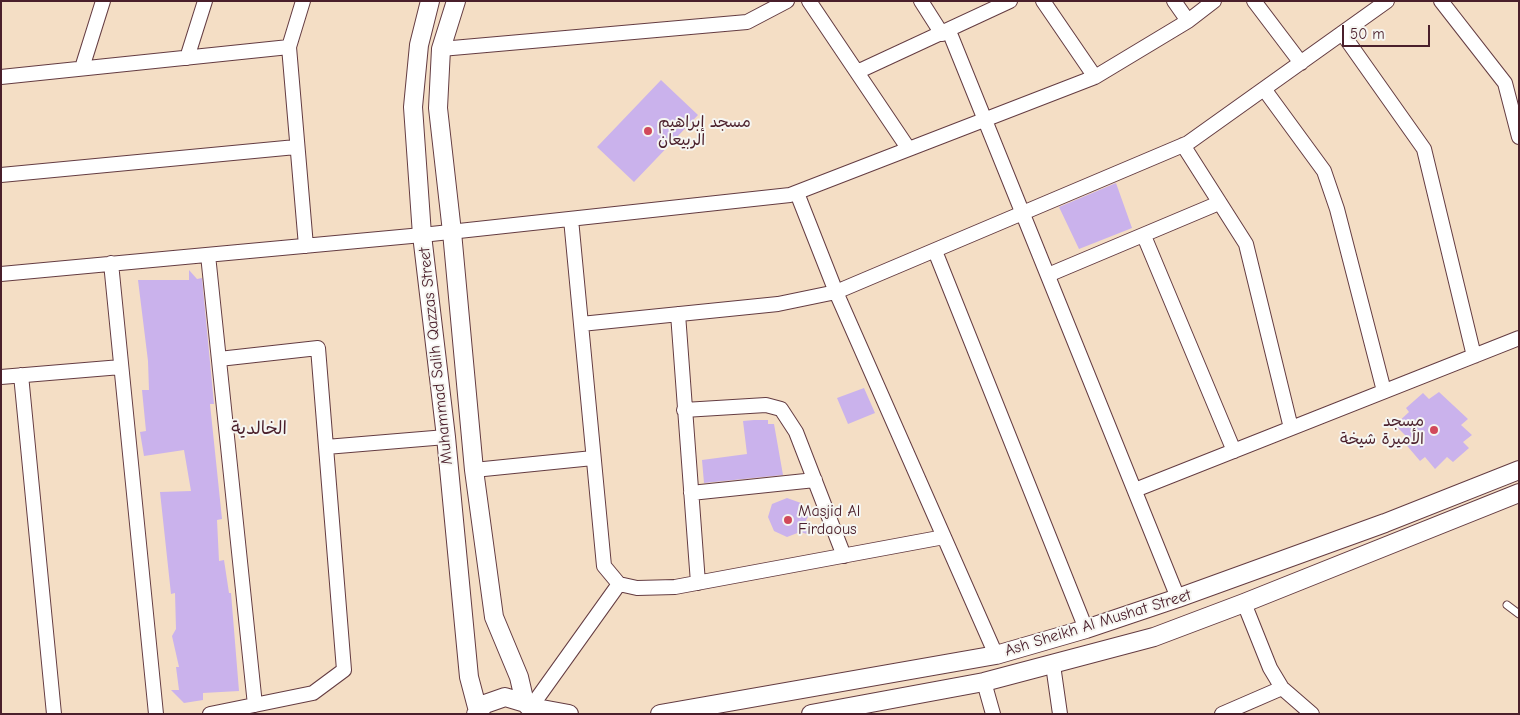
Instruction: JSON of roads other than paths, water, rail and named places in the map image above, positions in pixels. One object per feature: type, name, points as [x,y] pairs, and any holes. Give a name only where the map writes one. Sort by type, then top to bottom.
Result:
[{"type":"street","points":[[82,68],[103,1]]},
{"type":"street","points":[[187,58],[205,1]]},
{"type":"street","points":[[303,1],[289,47],[296,147],[306,246]]},
{"type":"street","name":"Muhammad Salih Qazzas Street","points":[[430,1],[419,45],[413,106],[422,235],[446,437],[469,677],[477,712]]},
{"type":"street","name":"Muhammad Salih Qazzas Street","points":[[456,1],[442,49],[438,108],[452,232],[474,470],[494,617],[531,708]]},
{"type":"street","points":[[442,49],[747,22],[787,1]]},
{"type":"street","points":[[809,1],[908,148]]},
{"type":"street","points":[[921,1],[945,32],[984,118],[1136,490],[1178,598]]},
{"type":"street","points":[[857,72],[1010,1]]},
{"type":"street","points":[[1043,1],[1095,77]]},
{"type":"street","points":[[1174,1],[1188,21]]},
{"type":"street","points":[[1,274],[452,232],[790,195],[984,118],[1095,77],[1188,21],[1214,1]]},
{"type":"street","points":[[1254,1],[1301,63]]},
{"type":"street","points":[[581,324],[778,304],[836,292],[1183,145],[1386,1]]},
{"type":"street","points":[[1441,1],[1505,83],[1519,137]]},
{"type":"street","points":[[1342,33],[1424,149],[1474,356]]},
{"type":"street","points":[[1,77],[289,47]]},
{"type":"street","points":[[1264,89],[1324,171],[1337,209],[1384,392]]},
{"type":"street","points":[[1183,145],[1246,244],[1291,428]]},
{"type":"street","points":[[1,175],[296,147]]},
{"type":"street","points":[[797,193],[836,292],[996,655]]},
{"type":"street","points":[[1048,275],[1144,236],[1219,202]]},
{"type":"street","points":[[571,219],[604,566],[619,584],[637,588],[676,587],[944,537]]},
{"type":"street","points":[[1144,236],[1234,451]]},
{"type":"street","points":[[935,251],[1086,629]]},
{"type":"street","points":[[208,254],[255,705]]},
{"type":"street","points":[[111,263],[156,714]]},
{"type":"street","points":[[678,314],[698,582]]},
{"type":"street","points":[[1136,490],[1519,338]]},
{"type":"street","points":[[210,714],[312,693],[344,670],[318,348],[219,359]]},
{"type":"street","points":[[1,377],[121,366]]},
{"type":"street","points":[[21,375],[54,714]]},
{"type":"street","points":[[684,410],[766,405],[781,410],[796,432],[844,556]]},
{"type":"street","points":[[326,447],[446,437]]},
{"type":"street","points":[[474,470],[593,458]]},
{"type":"street","name":"Ash Sheikh Al Mushat Street","points":[[660,714],[996,655],[1086,629],[1178,598],[1385,523],[1519,470]]},
{"type":"street","points":[[691,493],[815,480]]},
{"type":"street","name":"Ash Sheikh Al Mushat Street","points":[[811,714],[984,682],[1154,637],[1244,603],[1519,492]]},
{"type":"street","points":[[531,708],[619,584]]},
{"type":"street","points":[[1244,603],[1270,668],[1282,688],[1312,714]]},
{"type":"street","points":[[1053,665],[1060,714]]},
{"type":"street","points":[[984,682],[989,713]]},
{"type":"street","points":[[1222,714],[1282,688]]},
{"type":"street","points":[[477,712],[495,699],[505,697],[531,708],[569,714]]},
{"type":"lane","points":[[1507,606],[1519,614]]},
{"type":"place","name":"مسجد إبراهيم الربيعان","points":[[648,131]]},
{"type":"place","name":"مسجد الأميرة شيخة","points":[[1434,430]]},
{"type":"place","name":"Masjid Al Firdaous","points":[[788,520]]},
{"type":"district","name":"الخالدية","points":[[259,429]]}]
